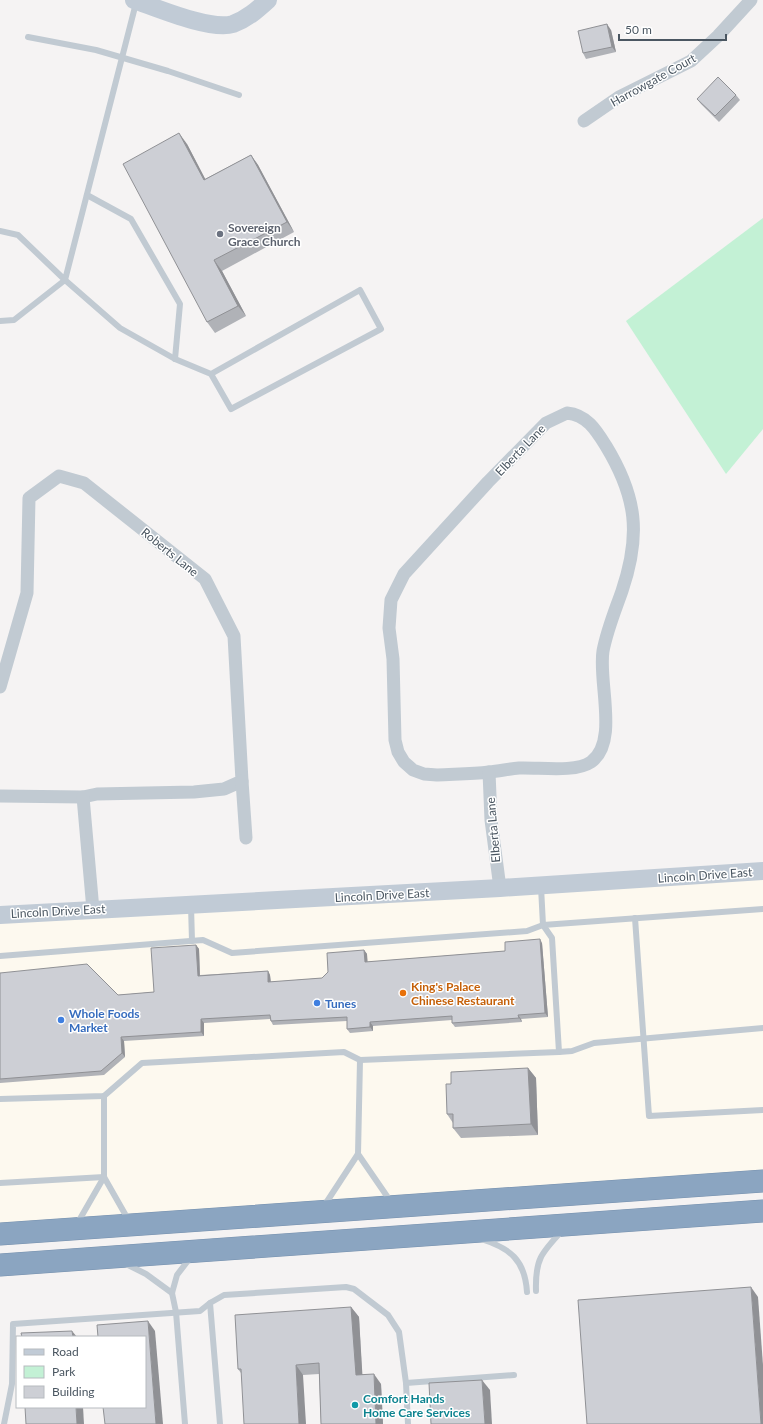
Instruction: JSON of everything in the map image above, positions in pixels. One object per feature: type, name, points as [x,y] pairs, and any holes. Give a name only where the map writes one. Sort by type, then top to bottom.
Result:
[{"type":"highway","points":[[0,1234],[763,1181]]},
{"type":"highway","points":[[0,1264],[763,1211]]},
{"type":"street","points":[[135,0],[210,25],[231,24],[252,15],[268,0]]},
{"type":"street","name":"Harrowgate Court","points":[[584,122],[618,97],[691,61],[718,36],[751,0]]},
{"type":"street","name":"Elberta Lane","points":[[567,413],[577,414],[586,419],[594,428],[613,459],[628,496],[635,528],[631,559],[609,626],[602,654],[605,721],[603,747],[590,762],[580,766],[518,768],[489,772],[424,774],[413,770],[404,762],[398,752],[395,740],[394,670],[389,628],[391,600],[404,574],[536,433],[556,416],[567,413]]},
{"type":"street","name":"Roberts Lane","points":[[0,687],[27,593],[29,498],[59,476],[84,483],[204,579],[212,593],[234,636],[242,781]]},
{"type":"street","name":"Elberta Lane","points":[[489,772],[491,820],[500,888]]},
{"type":"street","points":[[0,796],[37,798],[84,797],[97,794],[194,792],[224,789],[242,781],[246,838]]},
{"type":"street","points":[[84,797],[93,910]]},
{"type":"street","name":"Lincoln Drive East","points":[[0,914],[541,886],[763,871]]},
{"type":"lane","points":[[0,321],[14,320],[65,280],[135,0]]},
{"type":"lane","points":[[28,37],[96,50],[168,71],[239,95]]},
{"type":"lane","points":[[87,195],[131,219],[180,304],[175,359]]},
{"type":"lane","points":[[0,231],[18,235],[65,280],[120,328],[175,359],[211,374],[232,409],[381,329],[360,290],[211,374]]},
{"type":"lane","points":[[541,886],[543,925],[552,938],[559,1052]]},
{"type":"lane","points":[[191,905],[192,941]]},
{"type":"lane","points":[[0,956],[203,940],[232,953],[527,931],[543,925],[763,909]]},
{"type":"lane","points":[[635,918],[649,1116],[763,1110]]},
{"type":"lane","points":[[0,1099],[104,1096],[142,1063],[344,1052],[360,1060],[559,1052],[572,1051],[594,1043],[763,1028]]},
{"type":"lane","points":[[321,1212],[358,1154],[360,1060]]},
{"type":"lane","points":[[104,1096],[104,1177],[131,1226]]},
{"type":"lane","points":[[358,1154],[394,1206]]},
{"type":"lane","points":[[0,1183],[104,1177]]},
{"type":"lane","points":[[73,1230],[104,1177]]},
{"type":"lane","points":[[536,1291],[535,1271],[542,1254],[567,1225]]},
{"type":"lane","points":[[460,1232],[486,1240],[509,1253],[522,1266],[526,1276],[527,1292]]},
{"type":"lane","points":[[185,1424],[176,1312],[172,1293],[177,1274],[196,1251]]},
{"type":"lane","points":[[108,1257],[146,1274],[172,1293]]},
{"type":"lane","points":[[4,1424],[12,1384],[13,1324],[200,1310],[224,1295],[346,1287],[354,1289],[388,1315],[399,1332],[406,1383],[408,1424]]},
{"type":"lane","points":[[210,1303],[220,1424]]},
{"type":"lane","points":[[406,1383],[514,1374]]},
{"type":"shaded area","points":[[763,871],[763,1180],[0,1234],[0,915]]},
{"type":"green space","points":[[763,218],[763,429],[726,474],[626,321]]},
{"type":"building","points":[[607,24],[612,47],[583,53],[578,31]]},
{"type":"building","points":[[718,77],[736,95],[715,116],[697,99]]},
{"type":"building","points":[[179,133],[204,180],[251,155],[287,222],[214,260],[238,306],[207,322],[123,164]]},
{"type":"building","points":[[540,939],[545,1013],[518,1015],[519,1018],[452,1023],[452,1016],[370,1022],[370,1027],[347,1029],[347,1017],[271,1021],[270,1015],[201,1019],[201,1032],[121,1037],[122,1053],[101,1071],[0,1079],[0,973],[87,964],[118,995],[154,992],[151,948],[196,945],[198,976],[268,971],[268,982],[322,978],[328,972],[327,953],[364,950],[365,962],[505,951],[505,942]]},
{"type":"building","points":[[528,1068],[531,1124],[453,1128],[453,1114],[447,1114],[446,1084],[451,1084],[451,1072]]},
{"type":"building","points":[[751,1287],[761,1424],[587,1424],[578,1300]]},
{"type":"building","points":[[351,1307],[356,1375],[374,1374],[376,1424],[321,1424],[319,1363],[296,1365],[299,1424],[244,1424],[241,1369],[238,1369],[235,1315]]},
{"type":"building","points":[[148,1321],[156,1424],[105,1424],[103,1408],[146,1408],[146,1336],[98,1336],[97,1325]]},
{"type":"building","points":[[72,1331],[73,1336],[22,1336],[21,1333]]},
{"type":"building","points":[[482,1380],[485,1424],[431,1424],[429,1383]]},
{"type":"building","points":[[25,1408],[76,1408],[77,1424],[26,1424]]},
{"type":"place","name":"Sovereign Grace Church","points":[[220,234]]},
{"type":"place","name":"King's Palace Chinese Restaurant","points":[[403,993]]},
{"type":"place","name":"Tunes","points":[[317,1003]]},
{"type":"place","name":"Whole Foods Market","points":[[61,1020]]},
{"type":"place","name":"Comfort Hands Home Care Services","points":[[355,1405]]}]
